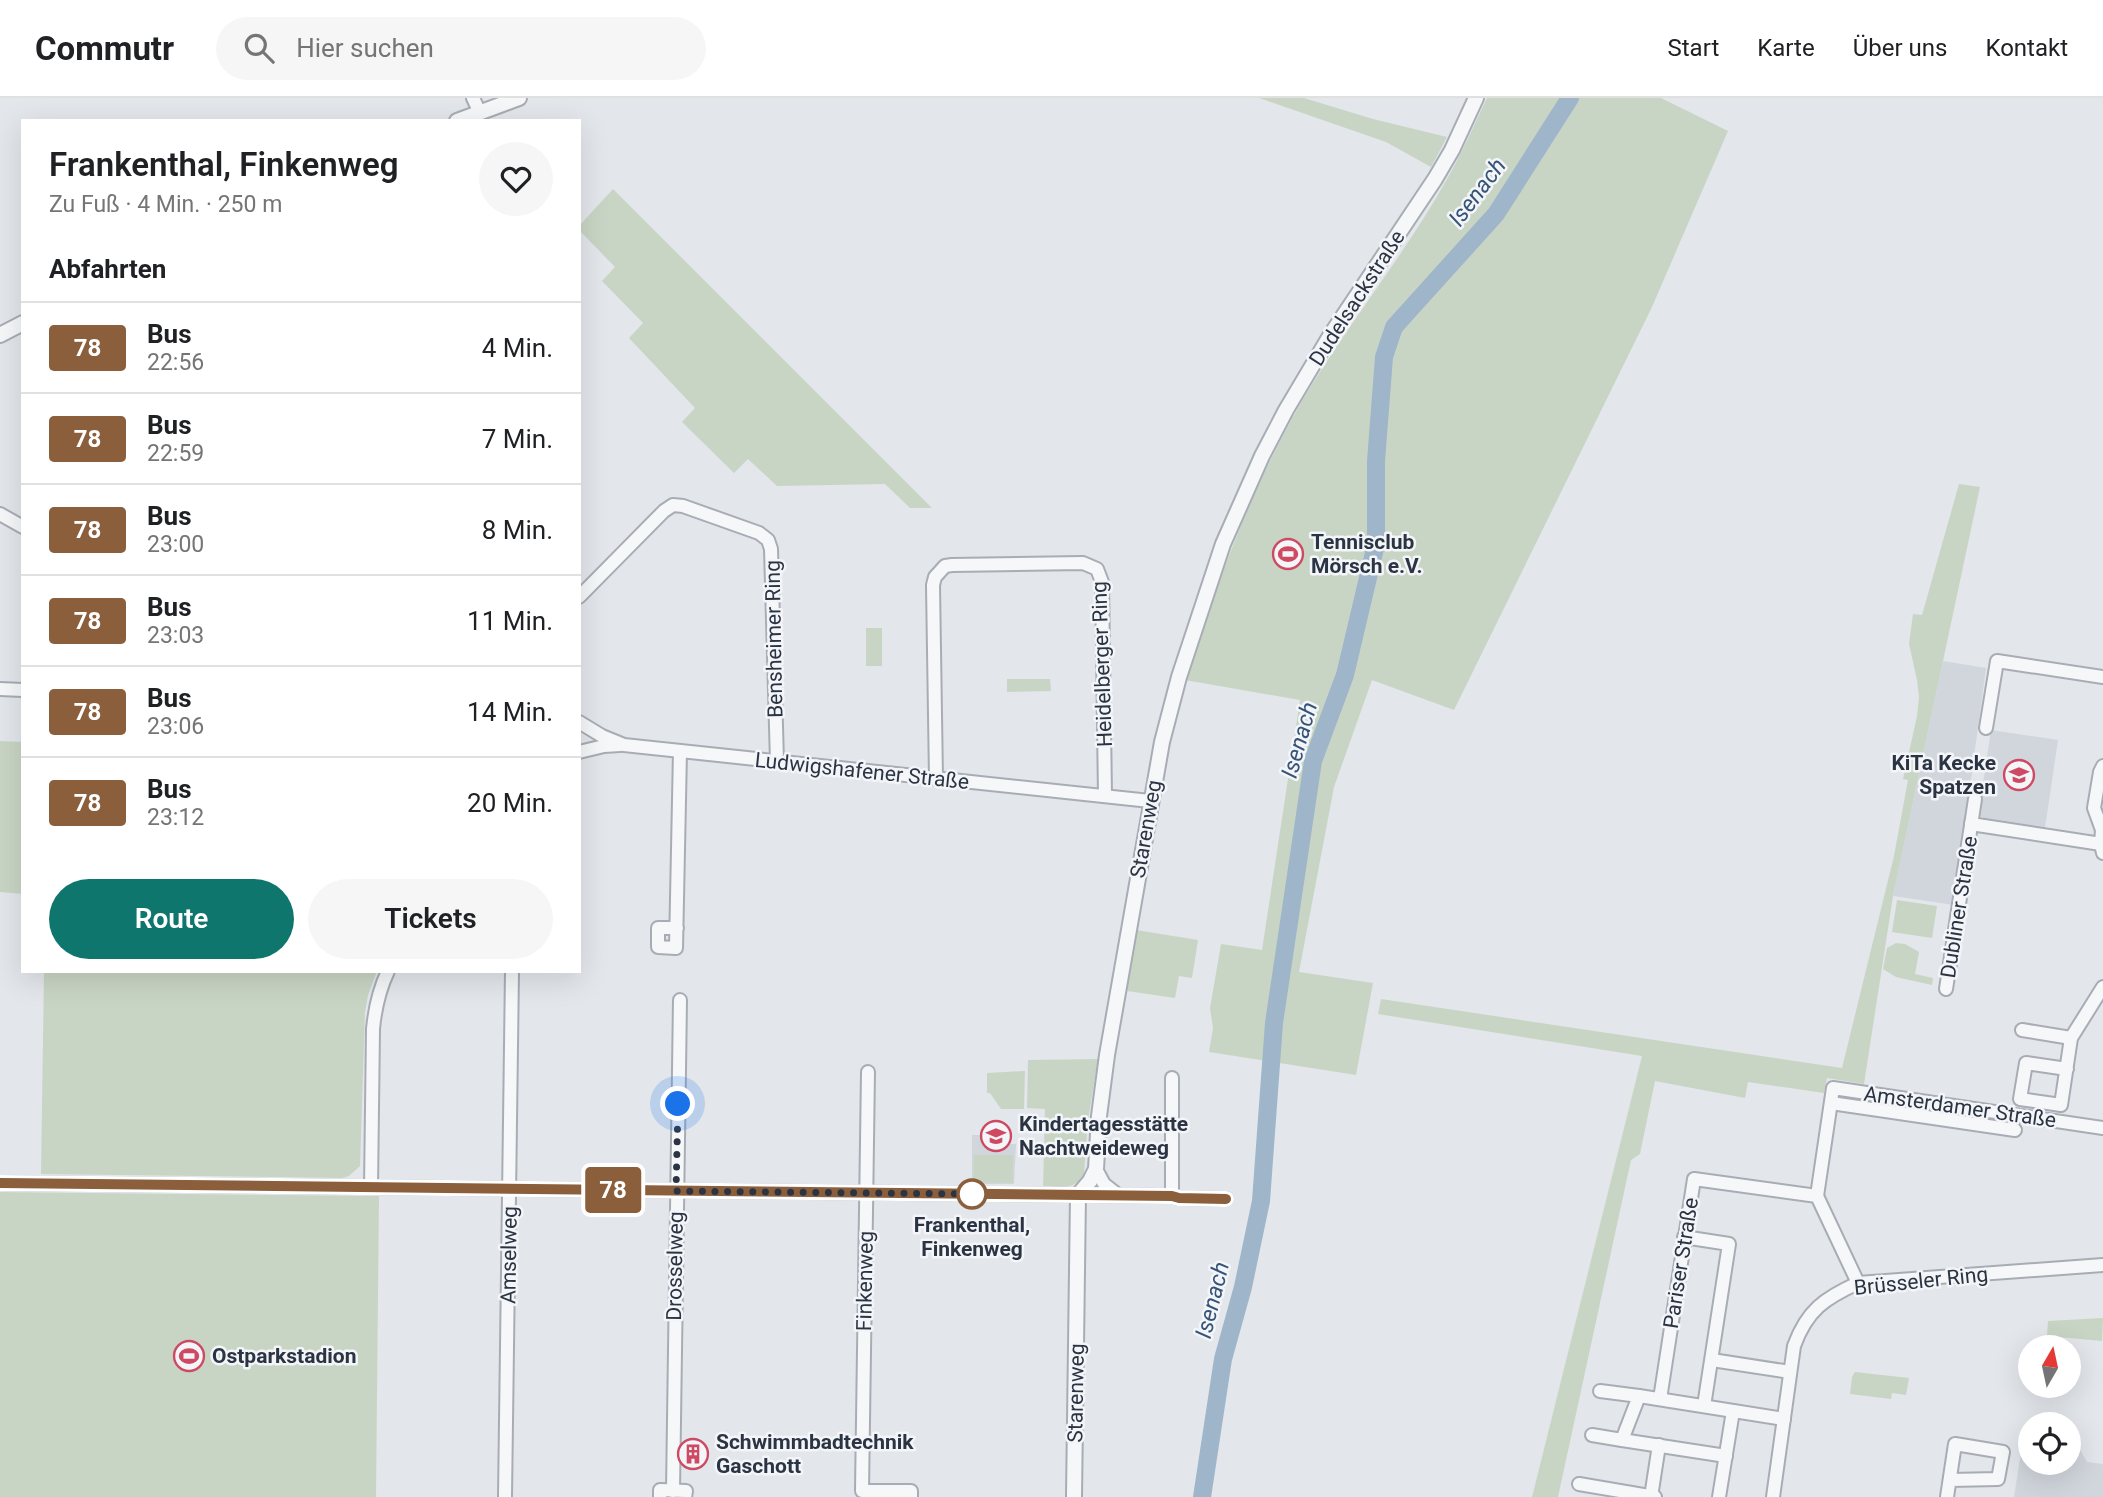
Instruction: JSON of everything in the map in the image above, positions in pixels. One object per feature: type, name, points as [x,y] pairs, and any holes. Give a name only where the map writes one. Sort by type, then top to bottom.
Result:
[{"type":"street","points":[[473,98],[480,113]]},
{"type":"street","points":[[463,119],[519,98]]},
{"type":"street","name":"Dudelsackstraße","points":[[1242,500],[1286,410],[1330,336],[1452,150],[1474,98]]},
{"type":"street","points":[[3,329],[21,324]]},
{"type":"street","name":"Starenweg","points":[[1096,1170],[1100,1104],[1162,742],[1208,585],[1242,500]]},
{"type":"street","name":"Bensheimer Ring","points":[[581,595],[673,505],[683,506],[759,533],[768,540],[771,549],[777,762]]},
{"type":"street","points":[[0,514],[21,526]]},
{"type":"street","name":"Heidelberger Ring","points":[[936,779],[935,577],[944,566],[952,565],[1083,563],[1097,569],[1102,582],[1105,796]]},
{"type":"street","points":[[1986,728],[1997,661],[2103,677]]},
{"type":"street","points":[[0,689],[21,690]]},
{"type":"street","name":"Ludwigshafener Straße","points":[[581,723],[624,745],[1150,801]]},
{"type":"street","points":[[581,752],[624,745]]},
{"type":"street","points":[[677,928],[680,751]]},
{"type":"street","points":[[2102,839],[2094,808],[2103,766]]},
{"type":"street","name":"Dubliner Straße","points":[[1946,989],[1975,799]]},
{"type":"street","name":"Dubliner Straße","points":[[1971,824],[2102,839]]},
{"type":"street","points":[[371,1187],[373,1029],[375,1008],[387,973]]},
{"type":"street","name":"Amselweg","points":[[505,1497],[512,973]]},
{"type":"street","points":[[2067,1069],[2026,1063],[2020,1099],[2061,1105],[2067,1069],[2071,1038],[2103,987]]},
{"type":"street","name":"Drosselweg","points":[[673,1491],[680,1000]]},
{"type":"street","points":[[2022,1030],[2071,1038]]},
{"type":"street","name":"Finkenweg","points":[[868,1072],[862,1491],[911,1491],[911,1497]]},
{"type":"street","points":[[1172,1078],[1172,1196]]},
{"type":"street","name":"Amsterdamer Straße","points":[[2015,1130],[1831,1103],[1833,1088],[2103,1128]]},
{"type":"street","points":[[1831,1103],[1817,1196],[1858,1283]]},
{"type":"street","points":[[1078,1195],[1096,1170]]},
{"type":"street","points":[[1096,1170],[1104,1184],[1119,1195]]},
{"type":"street","name":"Pariser Straße","points":[[1660,1399],[1694,1179],[1817,1196]]},
{"type":"street","points":[[0,1183],[1119,1195],[1226,1199]]},
{"type":"street","name":"Starenweg","points":[[1074,1497],[1078,1195]]},
{"type":"street","points":[[1685,1237],[1729,1244],[1704,1406]]},
{"type":"street","name":"Brüsseler Ring","points":[[1773,1497],[1794,1346],[1808,1317],[1819,1304],[1858,1283],[2103,1265]]},
{"type":"street","points":[[1712,1360],[1790,1372]]},
{"type":"street","points":[[1600,1391],[1784,1419]]},
{"type":"street","points":[[1622,1440],[1639,1396]]},
{"type":"street","points":[[1719,1497],[1733,1411]]},
{"type":"street","points":[[1592,1435],[1726,1456]]},
{"type":"street","points":[[1947,1497],[1955,1444],[2003,1452],[1998,1479],[1950,1480]]},
{"type":"street","points":[[1579,1485],[1652,1497],[1659,1445]]},
{"type":"street","points":[[660,1497],[660,1490],[686,1491],[685,1497]]},
{"type":"shaded area","points":[[1943,661],[1986,668],[1954,905],[1893,896]]},
{"type":"shaded area","name":"KiTa Kecke Spatzen","points":[[1991,730],[2058,740],[2045,828],[1980,816]]},
{"type":"shaded area","points":[[972,1135],[985,1135],[985,1141],[1016,1144],[1014,1184],[972,1184]]},
{"type":"shaded area","points":[[2081,1451],[2087,1462],[2103,1464],[2103,1497],[2014,1497],[2018,1472],[2018,1475],[2081,1475]]},
{"type":"green space","points":[[1259,98],[1304,98],[1373,119],[1447,137],[1431,167],[1386,142]]},
{"type":"green space","points":[[1487,98],[1661,98],[1728,131],[1652,307],[1454,710],[1372,680],[1334,787],[1299,972],[1373,983],[1356,1075],[1209,1052],[1213,1028],[1210,1008],[1221,944],[1262,950],[1300,700],[1185,680],[1236,537],[1284,434],[1319,373],[1430,208],[1458,159]]},
{"type":"green space","points":[[613,189],[932,508],[910,508],[885,484],[777,486],[748,459],[734,473],[682,422],[695,408],[629,338],[643,323],[602,281],[615,267],[581,232],[581,224]]},
{"type":"green space","points":[[1959,484],[1980,487],[1893,896],[1864,1084],[1827,1078],[1824,1093],[1748,1082],[1745,1098],[1655,1081],[1640,1154],[1631,1160],[1558,1497],[1532,1497],[1642,1056],[1378,1014],[1381,999],[1842,1068],[1894,856],[1908,780],[1903,779],[1919,697],[1909,644],[1913,614],[1922,615]]},
{"type":"green space","points":[[866,628],[882,628],[882,666],[866,666]]},
{"type":"green space","points":[[1007,679],[1050,679],[1051,691],[1007,692]]},
{"type":"green space","points":[[0,741],[21,742],[21,894],[0,892]]},
{"type":"green space","points":[[1897,900],[1937,906],[1932,938],[1892,932]]},
{"type":"green space","points":[[1136,930],[1198,940],[1192,978],[1179,976],[1175,998],[1127,991]]},
{"type":"green space","points":[[1896,943],[1905,944],[1919,952],[1915,974],[1933,978],[1932,985],[1896,977],[1883,969],[1887,948]]},
{"type":"green space","points":[[44,973],[376,973],[365,1013],[360,1166],[349,1176],[41,1174]]},
{"type":"green space","points":[[1098,1059],[1088,1120],[1084,1174],[1072,1186],[1043,1186],[1045,1109],[1027,1108],[1028,1060]]},
{"type":"green space","points":[[1025,1071],[1024,1109],[1001,1109],[990,1093],[987,1093],[987,1073]]},
{"type":"green space","points":[[974,1155],[1013,1155],[1013,1183],[973,1182]]},
{"type":"green space","name":"Ostparkstadion","points":[[0,1192],[379,1196],[376,1497],[0,1497]]},
{"type":"green space","points":[[2103,1318],[2102,1341],[2081,1339],[2081,1335],[2047,1335],[2048,1321]]},
{"type":"green space","points":[[1855,1372],[1909,1378],[1906,1395],[1892,1393],[1891,1399],[1850,1394]]},
{"type":"waterway","name":"Isenach","points":[[1202,1497],[1223,1359],[1243,1287],[1261,1201],[1274,1023],[1313,761],[1345,675],[1376,544],[1376,461],[1384,357],[1394,327],[1496,214],[1570,98]]},
{"type":"bus line","name":"78","points":[[0,1183],[1172,1196],[1226,1199]]},
{"type":"place","name":"Tennisclub Mörsch e.V.","points":[[1288,554]]},
{"type":"place","name":"KiTa Kecke Spatzen","points":[[2019,775]]},
{"type":"place","name":"Kindertagesstätte Nachtweideweg","points":[[996,1136]]},
{"type":"place","name":"Frankenthal, Finkenweg","points":[[972,1194]]},
{"type":"place","name":"Ostparkstadion","points":[[189,1356]]},
{"type":"place","name":"Schwimmbadtechnik Gaschott","points":[[693,1454]]},
{"type":"route","points":[[678,1104],[676,1191],[972,1194]]}]
